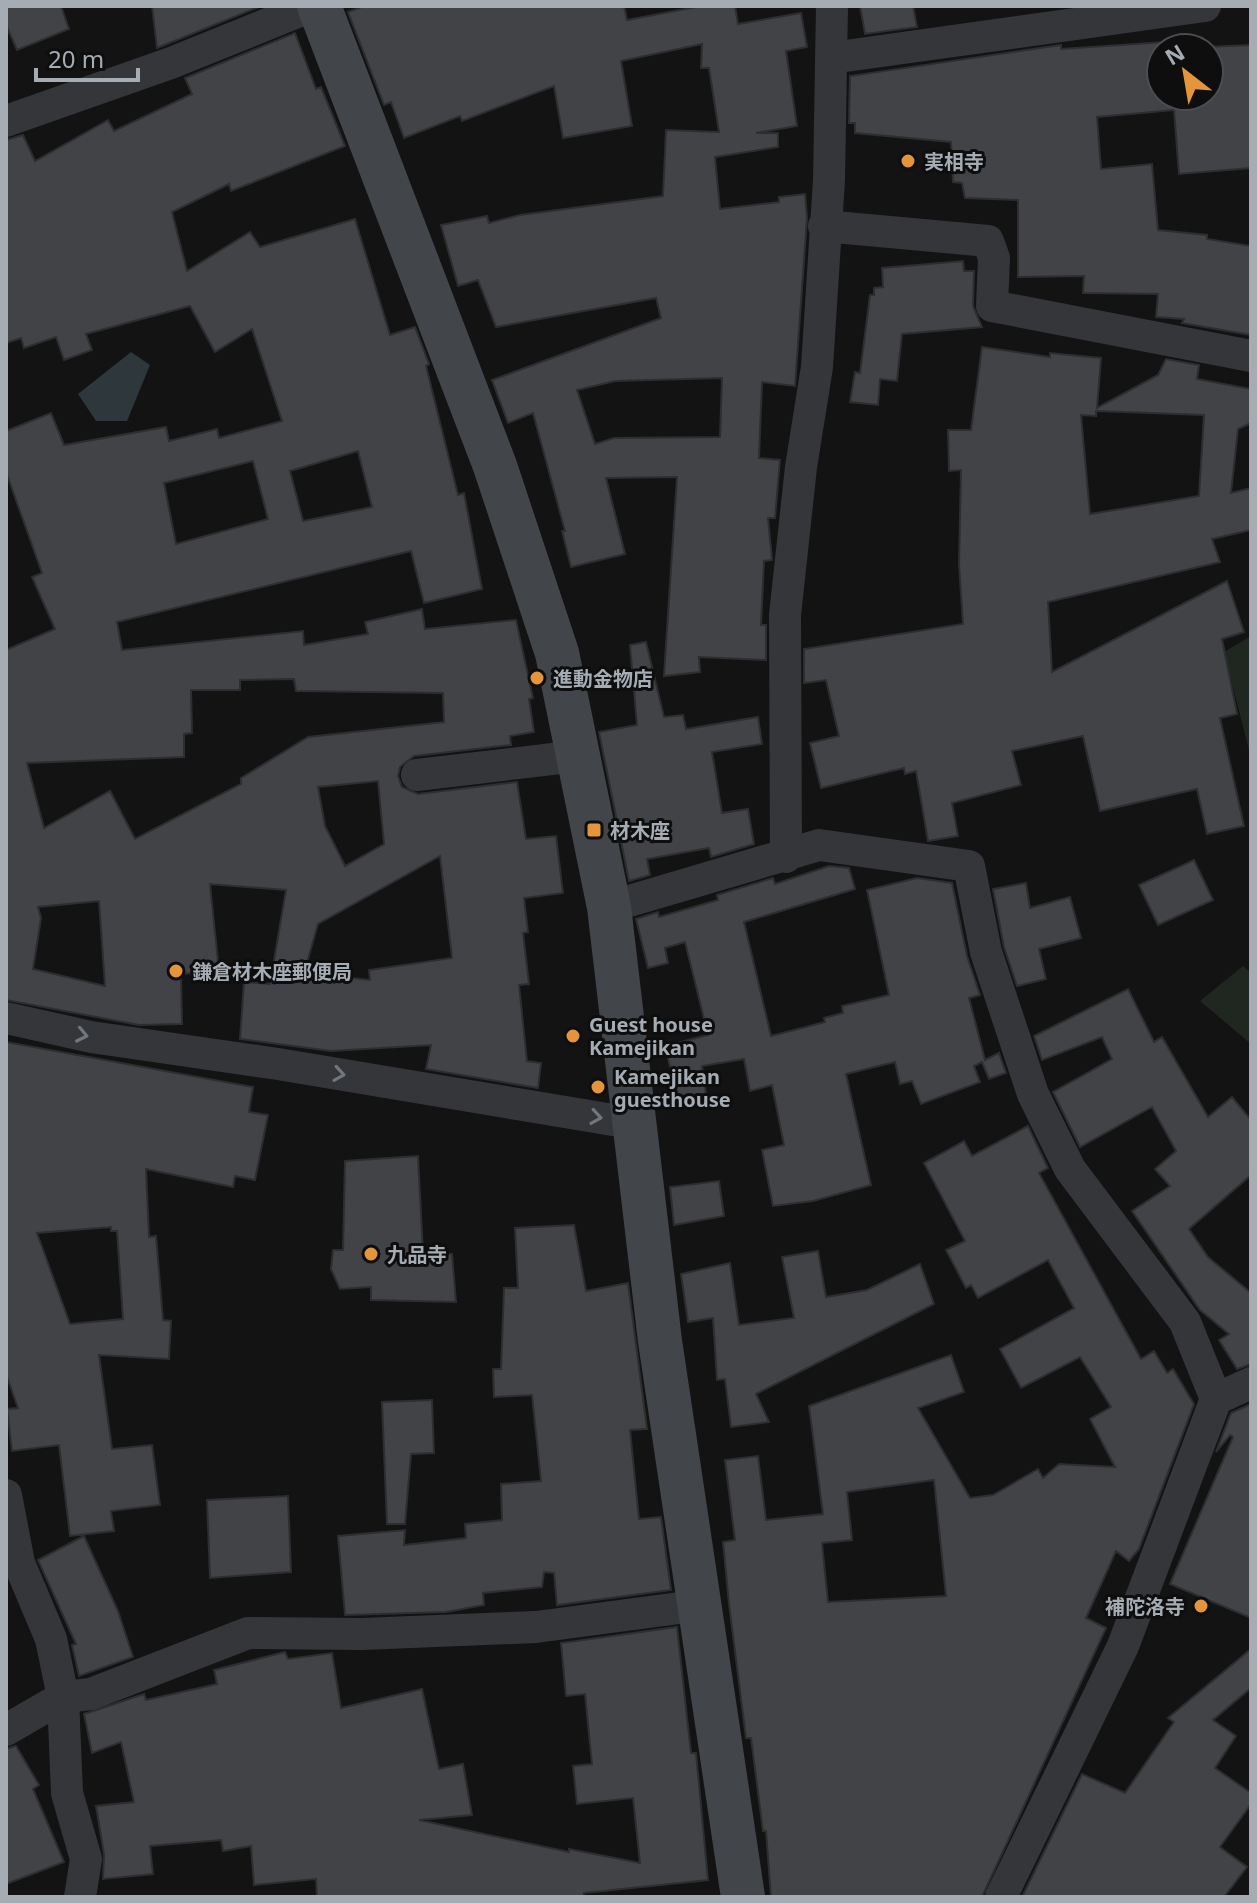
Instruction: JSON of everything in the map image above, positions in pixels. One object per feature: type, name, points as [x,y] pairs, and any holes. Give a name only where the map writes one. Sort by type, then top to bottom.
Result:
[{"type":"street","points":[[6,121],[171,63],[312,6]]},
{"type":"street","points":[[319,6],[532,570],[557,653],[609,907],[637,1124],[660,1341],[702,1605],[743,1897]]},
{"type":"street","points":[[786,857],[785,615],[801,467],[817,367],[832,6]]},
{"type":"street","points":[[831,58],[1205,6]]},
{"type":"street","points":[[824,226],[988,241],[994,258],[992,306],[1251,356]]},
{"type":"street","points":[[417,775],[578,756]]},
{"type":"street","points":[[609,907],[819,845],[969,866],[986,952],[1033,1094],[1070,1169],[1185,1322],[1216,1399],[1123,1646],[1001,1897]]},
{"type":"street","points":[[6,1018],[91,1037],[278,1064],[637,1124]]},
{"type":"street","points":[[1216,1399],[1251,1383]]},
{"type":"street","points":[[6,1495],[19,1563],[51,1639],[63,1697],[67,1793],[86,1859],[80,1897]]},
{"type":"street","points":[[6,1730],[63,1697],[91,1694],[248,1633],[362,1634],[536,1627],[702,1605]]},
{"type":"shaded area","points":[[131,352],[150,365],[127,421],[96,421],[78,394]]},
{"type":"shaded area","points":[[1251,636],[1251,758],[1224,652]]},
{"type":"shaded area","points":[[1243,966],[1251,973],[1251,1044],[1200,1001]]},
{"type":"building","points":[[6,6],[61,6],[69,29],[17,50],[6,25]]},
{"type":"building","points":[[152,6],[261,6],[157,48]]},
{"type":"building","points":[[364,6],[624,6],[627,20],[701,6],[735,6],[738,24],[801,13],[807,47],[786,51],[797,126],[756,133],[778,133],[778,147],[715,157],[720,209],[779,202],[779,197],[805,194],[807,218],[795,386],[762,382],[759,458],[780,460],[775,518],[768,518],[772,560],[764,561],[761,625],[766,625],[766,660],[699,657],[700,672],[664,676],[677,477],[606,478],[625,554],[571,567],[562,531],[565,531],[533,413],[508,423],[492,380],[661,318],[656,298],[496,327],[478,280],[458,286],[441,225],[487,216],[489,223],[520,215],[663,196],[666,130],[719,132],[709,68],[701,68],[702,44],[621,61],[632,126],[563,138],[554,86],[462,121],[460,116],[404,138],[391,102],[384,105],[348,12]],"holes":[[[722,378],[720,437],[614,438],[595,444],[577,390],[615,381]]]},
{"type":"building","points":[[860,6],[913,6],[917,27],[865,34]]},
{"type":"building","points":[[295,33],[316,89],[321,87],[345,146],[231,191],[229,184],[172,212],[187,271],[250,232],[260,247],[355,219],[390,335],[415,327],[429,364],[426,366],[458,495],[464,493],[482,589],[424,603],[411,551],[117,622],[122,650],[303,631],[304,645],[368,634],[365,622],[422,609],[425,629],[516,620],[533,698],[529,699],[534,732],[510,736],[511,745],[414,756],[400,767],[398,776],[402,787],[418,794],[517,782],[526,839],[556,836],[563,893],[524,898],[528,932],[523,933],[529,984],[519,985],[527,1061],[541,1063],[538,1088],[426,1069],[431,1045],[331,1051],[240,1039],[244,982],[270,984],[286,890],[210,884],[219,971],[181,974],[182,1024],[139,1025],[6,1000],[6,650],[55,629],[32,577],[42,573],[6,472],[6,431],[51,413],[64,445],[166,427],[169,441],[217,429],[219,438],[282,421],[252,329],[215,352],[190,306],[86,334],[92,350],[64,360],[56,337],[24,348],[21,338],[6,343],[6,140],[23,135],[35,161],[108,120],[114,131],[192,94],[185,78]],"holes":[[[358,451],[372,507],[303,521],[290,471]],[[253,461],[268,519],[176,544],[164,483]],[[294,679],[296,691],[443,693],[444,722],[308,737],[241,778],[241,784],[135,839],[110,791],[44,828],[27,763],[184,757],[184,734],[192,733],[191,690],[240,690],[240,680]],[[378,781],[384,844],[345,866],[325,826],[318,787]],[[440,856],[452,958],[369,970],[370,980],[304,973],[318,924]],[[99,901],[105,986],[33,969],[41,918],[38,907]]]},
{"type":"building","points":[[1145,43],[1145,112],[1152,112],[1097,117],[1101,169],[1152,164],[1158,230],[1207,235],[1207,239],[1251,246],[1251,335],[1182,323],[1184,319],[1156,317],[1158,294],[1083,293],[1084,276],[1018,277],[1018,200],[965,198],[962,183],[953,182],[951,142],[855,133],[855,123],[849,123],[850,76],[1061,45],[1061,49]]},
{"type":"building","points":[[1250,45],[1251,168],[1179,174],[1174,112],[1225,112],[1225,46]]},
{"type":"building","points":[[963,261],[964,271],[974,271],[973,306],[982,327],[902,334],[897,381],[880,379],[878,405],[850,402],[855,372],[860,373],[870,295],[874,295],[874,288],[883,287],[882,268]]},
{"type":"building","points":[[982,347],[1050,357],[1050,353],[1101,358],[1097,408],[1158,375],[1166,359],[1199,365],[1197,379],[1251,389],[1251,423],[1238,429],[1231,493],[1251,488],[1251,530],[1212,539],[1220,562],[1048,602],[1052,672],[1227,581],[1244,632],[1222,639],[1237,714],[1220,718],[1244,826],[1207,834],[1197,789],[1100,811],[1083,736],[1012,751],[1021,785],[952,803],[958,836],[928,841],[916,771],[905,774],[904,768],[821,788],[810,743],[839,736],[826,680],[804,683],[804,649],[963,624],[959,564],[961,470],[949,471],[948,430],[971,430]],"holes":[[[1096,411],[1204,415],[1199,496],[1090,514],[1081,415],[1096,416]]]},
{"type":"building","points":[[646,642],[664,717],[683,715],[686,729],[758,717],[762,744],[712,752],[722,813],[748,809],[754,844],[711,857],[709,848],[647,859],[650,875],[629,881],[599,732],[637,725],[630,645]]},
{"type":"building","points":[[1194,860],[1213,900],[1158,925],[1139,885]]},
{"type":"building","points":[[829,866],[849,868],[855,889],[744,922],[771,1036],[825,1022],[824,1018],[843,1013],[842,1006],[889,995],[867,890],[917,878],[952,883],[967,956],[980,995],[969,998],[985,1060],[999,1053],[1006,1073],[989,1079],[982,1062],[974,1066],[980,1082],[921,1104],[912,1081],[900,1084],[895,1062],[846,1074],[871,1185],[813,1201],[773,1206],[762,1150],[784,1145],[772,1085],[750,1091],[744,1059],[702,1066],[707,1101],[680,1108],[665,1046],[708,1035],[685,942],[665,948],[668,963],[648,968],[636,919],[658,912],[659,917],[718,900],[717,895],[773,878],[775,884]]},
{"type":"building","points":[[1026,883],[1030,908],[1070,897],[1081,938],[1039,949],[1046,979],[1017,986],[1004,947],[993,889]]},
{"type":"building","points":[[1128,989],[1154,1042],[1162,1037],[1208,1117],[1232,1097],[1251,1120],[1251,1175],[1189,1229],[1208,1257],[1251,1293],[1251,1364],[1237,1369],[1219,1340],[1229,1334],[1200,1310],[1132,1211],[1170,1186],[1155,1169],[1176,1151],[1152,1107],[1080,1147],[1053,1092],[1112,1059],[1102,1037],[1042,1060],[1034,1036]]},
{"type":"building","points":[[6,1042],[253,1087],[249,1112],[268,1115],[255,1180],[235,1176],[233,1187],[146,1169],[149,1237],[156,1236],[163,1320],[171,1321],[169,1359],[99,1355],[112,1449],[152,1445],[160,1505],[111,1511],[114,1531],[70,1536],[59,1445],[12,1451],[7,1409],[18,1408],[6,1374]],"holes":[[[111,1227],[111,1231],[117,1231],[123,1319],[70,1324],[37,1233]]]},
{"type":"building","points":[[1028,1126],[1048,1168],[1039,1173],[1141,1359],[1154,1351],[1167,1373],[1173,1369],[1194,1404],[1139,1549],[1129,1561],[1116,1551],[1086,1618],[1106,1628],[982,1897],[771,1897],[766,1831],[763,1831],[751,1738],[746,1738],[729,1604],[723,1542],[735,1540],[725,1460],[758,1456],[766,1520],[823,1514],[809,1406],[951,1355],[964,1392],[918,1408],[970,1498],[993,1495],[1038,1469],[1043,1478],[1059,1464],[1115,1467],[1090,1419],[1111,1407],[1080,1357],[1021,1388],[1000,1349],[1074,1308],[1048,1260],[978,1298],[971,1285],[966,1288],[946,1250],[965,1241],[924,1163],[964,1141],[972,1156]],"holes":[[[934,1480],[946,1596],[828,1602],[822,1543],[852,1540],[847,1492]]]},
{"type":"building","points":[[418,1156],[423,1253],[452,1254],[456,1302],[371,1300],[371,1287],[340,1289],[331,1269],[333,1250],[343,1250],[345,1161]]},
{"type":"building","points":[[719,1181],[724,1216],[674,1225],[670,1187]]},
{"type":"building","points":[[574,1225],[586,1291],[628,1283],[647,1429],[630,1430],[639,1519],[661,1517],[671,1590],[557,1605],[554,1573],[544,1572],[542,1587],[483,1593],[484,1605],[446,1612],[345,1615],[338,1536],[405,1530],[404,1545],[466,1538],[465,1524],[502,1520],[501,1484],[541,1481],[532,1395],[494,1397],[493,1369],[501,1369],[504,1288],[518,1288],[515,1228]]},
{"type":"building","points":[[818,1251],[826,1297],[867,1290],[920,1264],[934,1304],[756,1394],[769,1422],[731,1427],[725,1379],[717,1380],[713,1318],[688,1322],[681,1274],[730,1263],[739,1325],[794,1318],[782,1257]]},
{"type":"building","points":[[432,1400],[434,1453],[411,1454],[405,1524],[387,1524],[382,1402]]},
{"type":"building","points":[[1251,1404],[1251,1618],[1170,1584],[1233,1437],[1230,1435],[1216,1452],[1231,1413]]},
{"type":"building","points":[[288,1496],[291,1572],[210,1578],[207,1500]]},
{"type":"building","points":[[84,1536],[118,1611],[133,1657],[79,1676],[72,1645],[76,1644],[38,1560]]},
{"type":"building","points":[[677,1627],[691,1753],[696,1753],[708,1880],[584,1893],[583,1897],[317,1897],[316,1879],[254,1885],[251,1846],[223,1851],[221,1840],[150,1846],[153,1874],[103,1879],[104,1854],[96,1806],[134,1802],[121,1742],[92,1753],[84,1714],[144,1694],[146,1700],[217,1684],[214,1670],[285,1652],[288,1659],[332,1653],[341,1708],[422,1689],[439,1769],[463,1764],[472,1815],[419,1820],[569,1852],[569,1849],[640,1863],[633,1798],[577,1804],[573,1766],[592,1764],[585,1694],[566,1696],[561,1643]]},
{"type":"building","points":[[1251,1649],[1251,1688],[1213,1720],[1236,1736],[1215,1768],[1251,1793],[1251,1804],[1220,1847],[1247,1867],[1224,1897],[1022,1897],[1082,1774],[1125,1793],[1174,1722],[1168,1718]]},
{"type":"building","points":[[16,1746],[39,1785],[33,1789],[64,1862],[6,1884],[6,1749]]},
{"type":"place","name":"実相寺","points":[[908,161]]},
{"type":"place","name":"進動金物店","points":[[537,678]]},
{"type":"place","name":"材木座","points":[[594,830]]},
{"type":"place","name":"鎌倉材木座郵便局","points":[[176,971]]},
{"type":"place","name":"Guest house Kamejikan","points":[[573,1036]]},
{"type":"place","name":"Kamejikan guesthouse","points":[[598,1087]]},
{"type":"place","name":"九品寺","points":[[371,1254]]},
{"type":"place","name":"補陀洛寺","points":[[1201,1606]]}]
